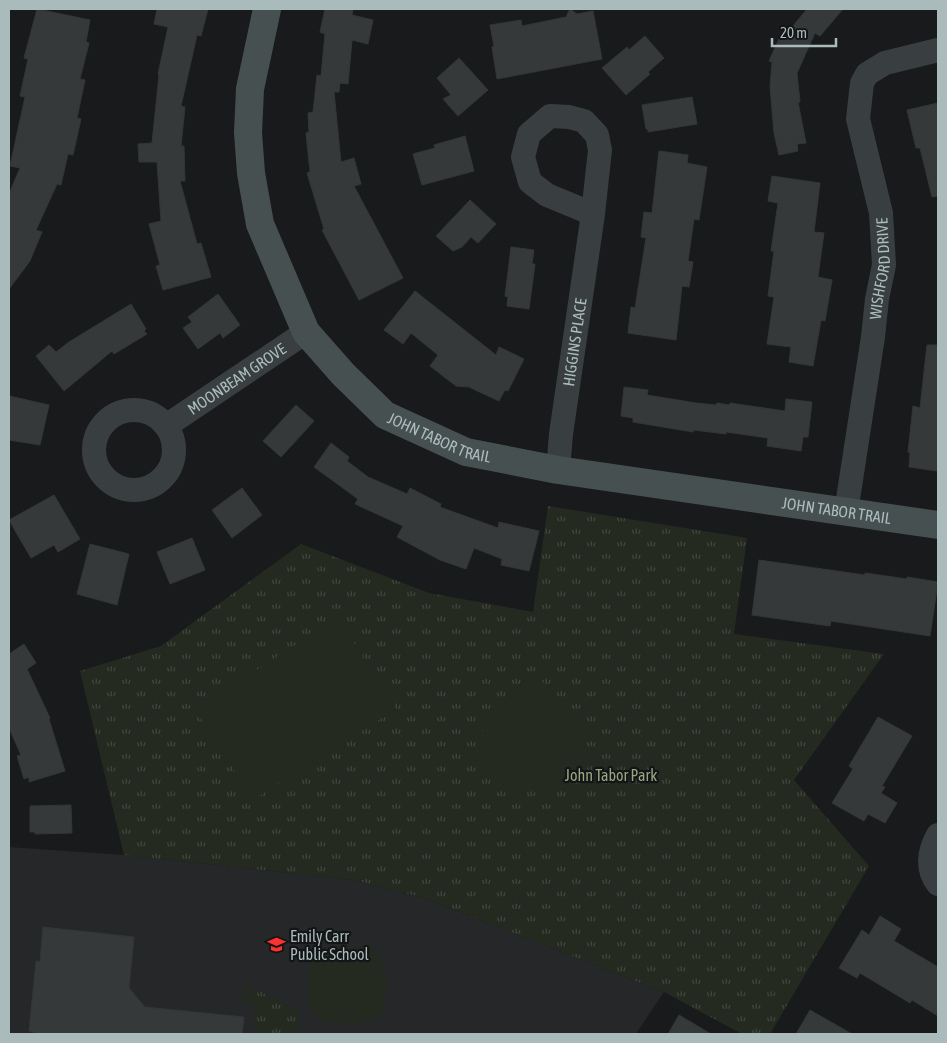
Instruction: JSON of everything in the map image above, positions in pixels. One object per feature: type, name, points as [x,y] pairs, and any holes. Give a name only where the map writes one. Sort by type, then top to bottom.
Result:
[{"type":"street","name":"JOHN TABOR TRAIL","points":[[267,9],[250,88],[248,133],[250,173],[260,224],[306,332],[343,374],[385,414],[466,452],[558,470],[938,525]]},
{"type":"street","name":"WISHFORD DRIVE","points":[[846,512],[873,337],[877,299],[884,265],[881,213],[858,119],[862,83],[867,74],[885,62],[938,50]]},
{"type":"street","name":"HIGGINS PLACE","points":[[558,470],[561,434],[593,214]]},
{"type":"street","name":"MOONBEAM GROVE","points":[[166,426],[306,332]]},
{"type":"street","points":[[938,835],[932,847],[930,858],[932,872],[938,884]]},
{"type":"shaded area","name":"Emily Carr Public School","points":[[9,847],[124,855],[355,880],[424,898],[664,992],[636,1034],[9,1034]]},
{"type":"green space","name":"John Tabor Park","points":[[548,506],[747,538],[734,634],[884,654],[794,780],[869,866],[770,1034],[742,1034],[664,992],[424,898],[355,880],[124,855],[80,671],[161,646],[301,544],[429,593],[533,612]]},
{"type":"green space","points":[[338,618],[396,709],[253,800],[195,709]]},
{"type":"green space","points":[[532,671],[579,718],[585,743],[578,765],[548,785],[509,790],[482,767],[479,742],[484,726]]},
{"type":"green space","points":[[368,946],[382,957],[387,984],[383,1013],[355,1025],[320,1021],[308,1005],[309,948]]},
{"type":"green space","points":[[244,983],[298,1011],[299,1034],[254,1034],[255,1004],[243,1003]]},
{"type":"building","points":[[37,9],[90,20],[86,42],[89,43],[80,79],[85,80],[77,118],[81,119],[73,155],[68,154],[61,185],[57,184],[36,230],[42,232],[30,261],[9,289],[9,194],[20,168],[10,166],[25,97],[20,96],[28,59],[24,58]]},
{"type":"building","points":[[157,9],[208,9],[201,36],[197,35],[181,106],[185,107],[181,146],[184,146],[185,181],[180,181],[197,244],[201,243],[211,277],[163,290],[156,266],[160,265],[149,224],[161,221],[157,162],[139,162],[138,144],[152,143],[158,74],[168,27],[154,24]]},
{"type":"building","points":[[325,9],[353,9],[352,15],[373,20],[368,44],[352,40],[348,84],[340,83],[339,92],[334,92],[341,162],[354,158],[361,184],[354,186],[403,278],[359,300],[322,230],[324,229],[307,173],[310,172],[306,133],[309,132],[308,113],[313,112],[317,75],[321,76],[325,34],[320,32]]},
{"type":"building","points":[[570,9],[577,14],[593,11],[602,59],[497,79],[490,25],[521,20],[522,26],[566,17]]},
{"type":"building","points":[[807,9],[843,9],[820,36],[815,33],[797,73],[800,102],[798,102],[806,143],[797,144],[798,151],[779,155],[774,133],[770,87],[772,62],[769,61],[783,30],[788,32]]},
{"type":"building","points":[[645,36],[664,58],[648,72],[650,74],[626,95],[602,68],[627,47],[629,50]]},
{"type":"building","points":[[459,58],[488,90],[458,116],[443,99],[451,95],[437,78]]},
{"type":"building","points":[[692,97],[697,124],[648,132],[642,105]]},
{"type":"building","points":[[938,103],[938,196],[932,197],[920,148],[916,148],[907,110]]},
{"type":"building","points":[[465,136],[474,171],[422,185],[413,154],[435,148],[434,145]]},
{"type":"building","points":[[659,151],[688,155],[687,163],[707,167],[699,220],[694,219],[688,261],[693,262],[689,287],[682,286],[676,340],[628,333],[631,307],[635,308],[646,238],[641,237],[644,212],[652,213]]},
{"type":"building","points":[[772,176],[820,183],[814,232],[824,233],[818,277],[832,280],[825,321],[821,320],[813,366],[789,362],[791,347],[767,344],[774,297],[768,296],[774,251],[771,251],[778,203],[768,201]]},
{"type":"building","points":[[470,200],[496,224],[478,243],[471,237],[462,247],[453,251],[436,236]]},
{"type":"building","points":[[511,247],[534,250],[532,264],[535,264],[529,309],[507,306],[508,297],[505,296]]},
{"type":"building","points":[[415,291],[496,355],[499,347],[524,359],[508,391],[505,390],[499,401],[469,387],[456,386],[430,366],[438,355],[411,333],[403,344],[384,330]]},
{"type":"building","points":[[218,294],[240,325],[223,338],[220,333],[198,349],[183,328],[192,322],[188,317]]},
{"type":"building","points":[[131,304],[147,334],[114,354],[112,351],[64,391],[36,356],[49,345],[56,352]]},
{"type":"building","points":[[927,345],[938,345],[937,471],[909,467],[910,453],[908,452],[913,406],[920,408]]},
{"type":"building","points":[[624,387],[648,390],[647,395],[696,403],[729,405],[730,403],[785,411],[786,399],[812,402],[808,437],[803,437],[801,451],[767,446],[768,438],[726,432],[726,434],[694,430],[693,432],[633,422],[633,418],[621,416]]},
{"type":"building","points":[[9,396],[49,405],[40,445],[9,440]]},
{"type":"building","points":[[296,405],[314,421],[281,457],[263,441]]},
{"type":"building","points":[[331,443],[349,457],[347,461],[368,477],[407,494],[410,488],[441,504],[440,507],[498,528],[499,522],[539,531],[529,571],[501,565],[502,559],[474,548],[466,569],[440,560],[397,537],[403,526],[355,504],[358,499],[314,467]]},
{"type":"building","points":[[242,488],[262,515],[232,538],[212,510]]},
{"type":"building","points":[[54,495],[80,539],[58,552],[54,545],[31,558],[9,520]]},
{"type":"building","points":[[192,538],[205,570],[170,584],[157,552]]},
{"type":"building","points":[[90,544],[129,554],[117,605],[77,594]]},
{"type":"building","points":[[759,560],[865,575],[865,573],[907,579],[907,577],[938,582],[930,636],[831,621],[830,626],[752,615]]},
{"type":"building","points":[[24,644],[36,663],[27,669],[50,718],[65,771],[29,782],[29,777],[24,779],[17,756],[21,755],[9,728],[9,654]]},
{"type":"building","points":[[878,717],[912,736],[882,786],[885,787],[881,793],[897,803],[885,823],[868,814],[864,821],[832,803],[853,769],[849,766]]},
{"type":"building","points":[[71,805],[72,833],[35,834],[35,832],[30,832],[30,806]]},
{"type":"building","points":[[880,916],[901,929],[894,941],[938,967],[938,1016],[912,1000],[910,1003],[860,973],[857,978],[839,968],[862,930],[869,935]]},
{"type":"building","points":[[43,927],[134,937],[129,988],[145,1007],[244,1017],[242,1034],[40,1034],[29,1031],[36,961],[40,962]]},
{"type":"building","points":[[810,1010],[852,1034],[796,1034]]},
{"type":"building","points":[[679,1015],[711,1034],[668,1034]]},
{"type":"place","name":"Emily Carr Public School","points":[[276,945]]}]
